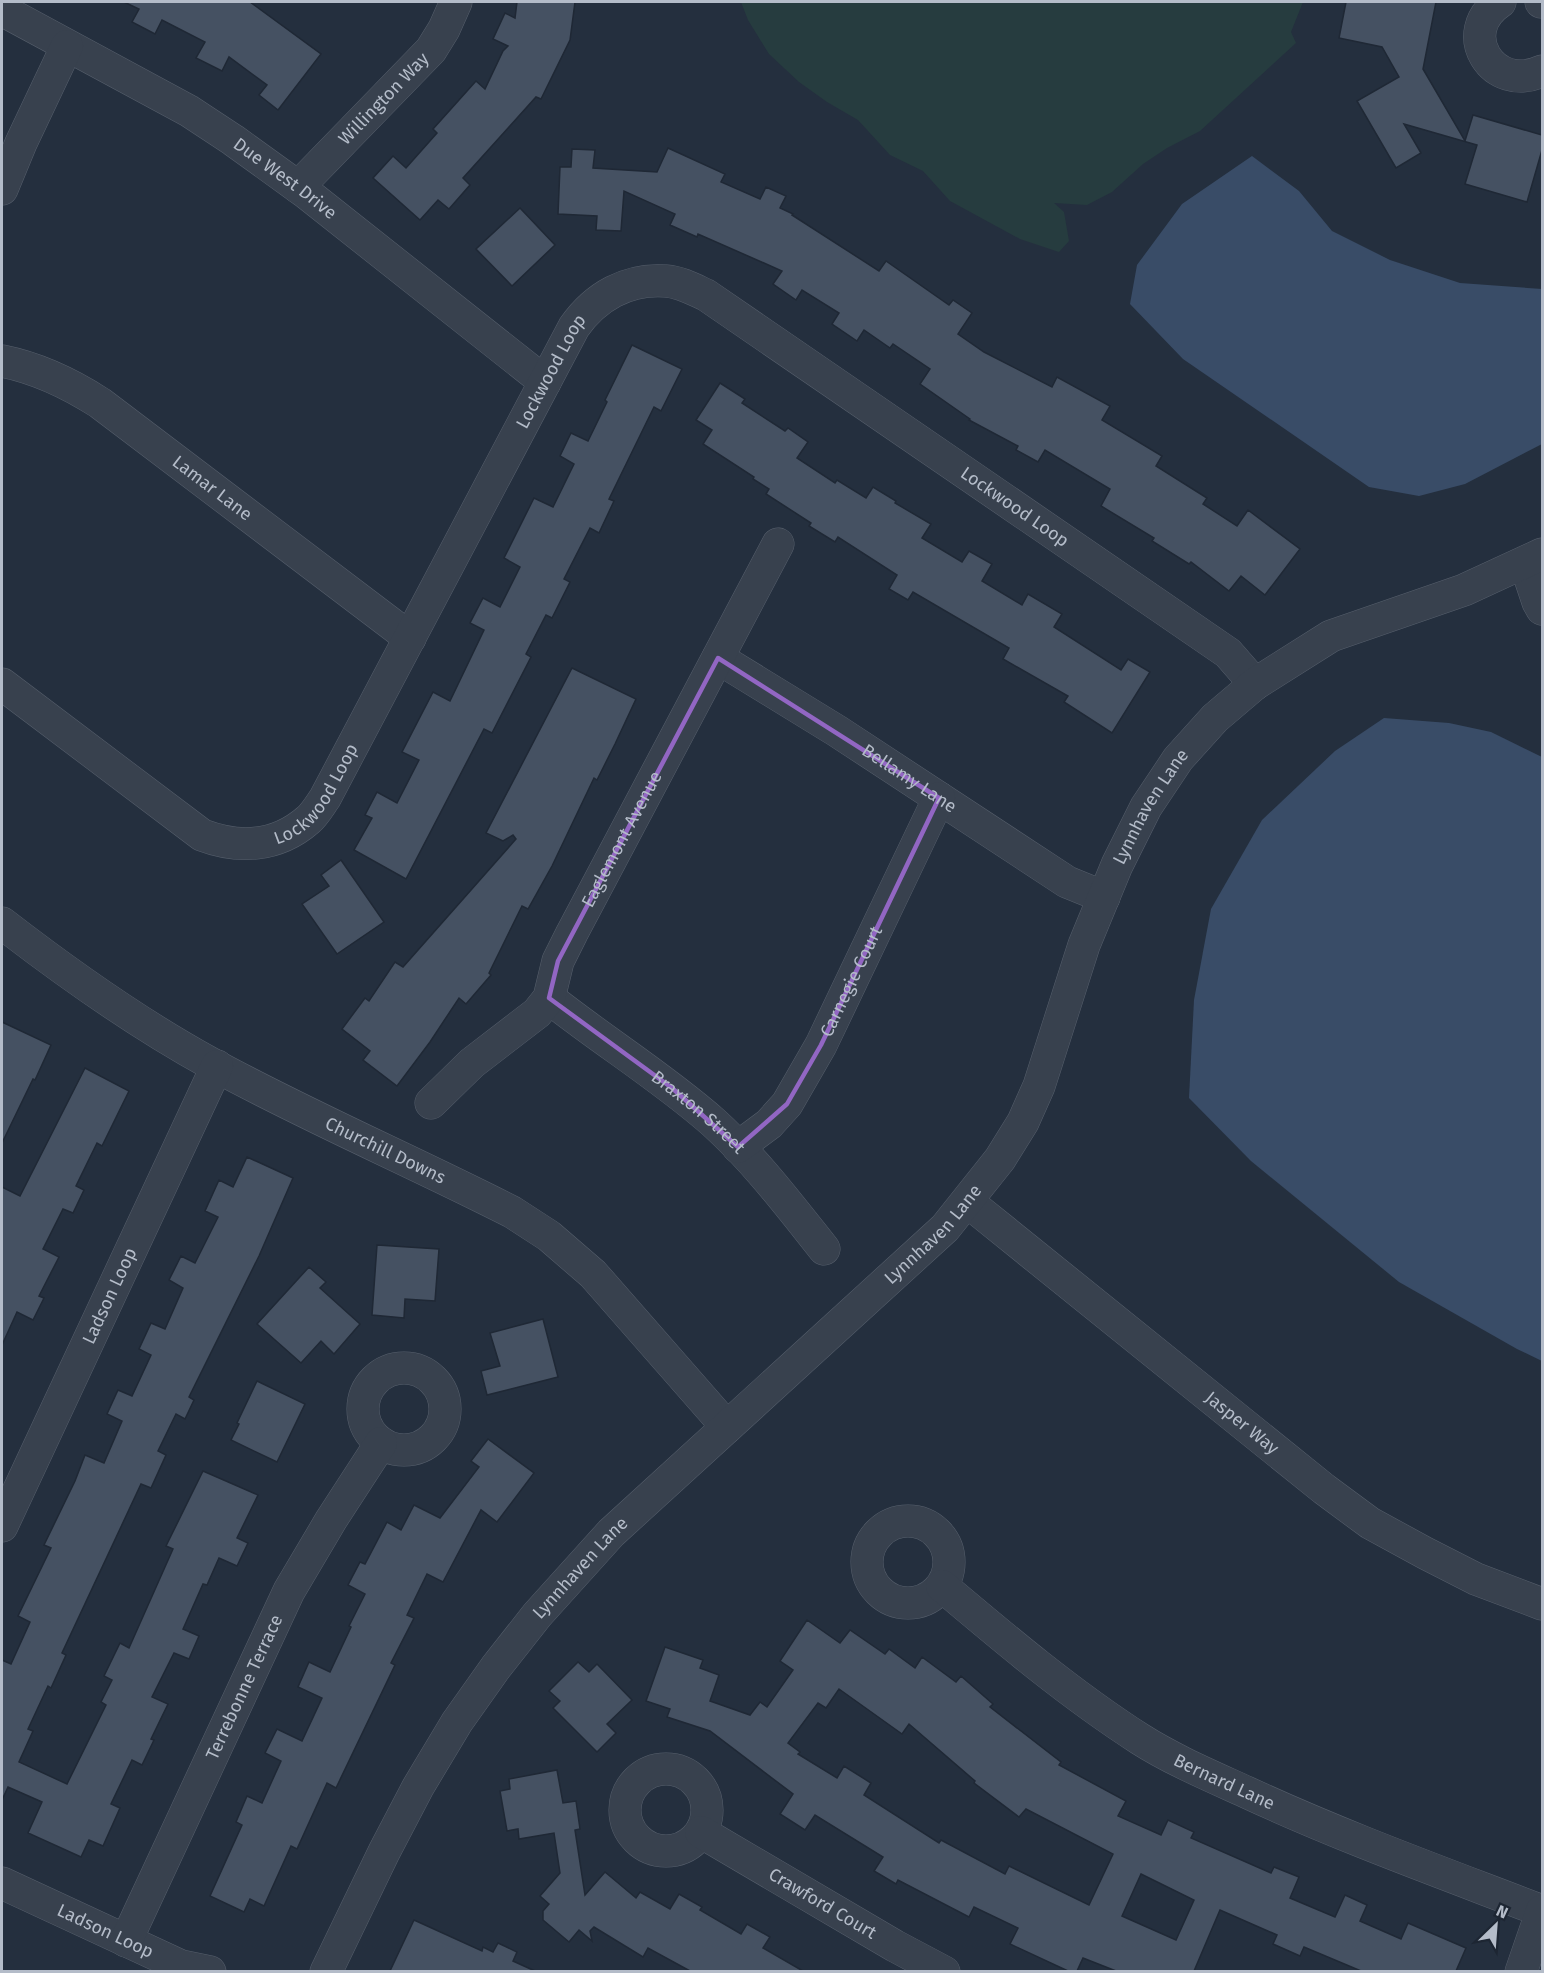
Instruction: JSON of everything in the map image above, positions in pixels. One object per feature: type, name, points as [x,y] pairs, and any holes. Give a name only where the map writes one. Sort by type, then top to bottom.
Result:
[{"type":"street","name":"Willington Way","points":[[298,187],[430,50],[444,29],[456,2]]},
{"type":"street","points":[[1500,2],[1491,8],[1483,19],[1480,33],[1481,46],[1486,58],[1494,68],[1505,74],[1518,77],[1530,76],[1542,71]]},
{"type":"street","name":"Due West Drive","points":[[2,10],[189,111],[298,187],[545,382]]},
{"type":"street","points":[[2,189],[67,46]]},
{"type":"street","name":"Lockwood Loop","points":[[2,684],[202,835],[222,843],[245,845],[271,840],[294,830],[309,819],[325,798],[574,327],[586,310],[602,297],[623,286],[667,281],[685,285],[706,295],[1228,653],[1255,684]]},
{"type":"street","name":"Lamar Lane","points":[[2,361],[46,374],[74,386],[100,403],[410,638]]},
{"type":"street","name":"Eaglemont Avenue","points":[[431,1103],[472,1063],[537,1013],[549,998],[558,961],[778,544]]},
{"type":"street","points":[[1534,558],[1538,602],[1542,609]]},
{"type":"street","name":"Lynnhaven Lane","points":[[326,1971],[418,1787],[458,1722],[496,1667],[537,1615],[590,1555],[945,1228],[1000,1159],[1023,1122],[1038,1086],[1084,945],[1117,865],[1146,807],[1178,759],[1215,718],[1255,684],[1332,636],[1464,590],[1534,558]]},
{"type":"street","name":"Bellamy Lane","points":[[718,658],[837,731],[1067,882],[1104,897]]},
{"type":"street","name":"Carnegie Court","points":[[738,1147],[769,1124],[787,1104],[821,1046],[939,798]]},
{"type":"street","name":"Churchill Downs","points":[[2,923],[54,964],[130,1014],[217,1066],[275,1097],[504,1208],[549,1236],[593,1274],[728,1427]]},
{"type":"street","name":"Braxton Street","points":[[549,998],[672,1088],[714,1123],[754,1162],[824,1249]]},
{"type":"street","name":"Ladson Loop","points":[[2,1526],[217,1066]]},
{"type":"street","name":"Jasper Way","points":[[968,1202],[1324,1489],[1370,1523],[1476,1579],[1542,1604]]},
{"type":"street","name":"Terrebonne Terrace","points":[[126,1941],[290,1591],[331,1520],[381,1443]]},
{"type":"street","name":"Bernard Lane","points":[[942,1586],[1030,1659],[1142,1740],[1302,1818],[1542,1911]]},
{"type":"street","name":"Crawford Court","points":[[701,1833],[895,1946],[945,1971]]},
{"type":"street","name":"Ladson Loop","points":[[2,1883],[181,1966],[210,1971]]},
{"type":"street","points":[[1521,1971],[1542,1911]]},
{"type":"highlighted area","points":[[718,658],[939,798],[821,1045],[787,1104],[738,1147],[672,1088],[549,998],[558,961]]},
{"type":"green space","points":[[741,2],[1303,2],[1291,32],[1296,43],[1200,131],[1167,148],[1143,164],[1112,192],[1087,205],[1054,203],[1064,212],[1069,241],[1059,252],[1020,239],[950,201],[923,171],[890,155],[858,120],[799,82],[769,54],[748,20]]},
{"type":"water","points":[[1252,156],[1299,191],[1332,231],[1390,260],[1460,283],[1542,289],[1542,444],[1465,484],[1419,496],[1369,487],[1183,359],[1130,304],[1137,265],[1182,204]]},
{"type":"water","points":[[1384,718],[1449,723],[1491,732],[1542,757],[1542,1361],[1399,1282],[1251,1161],[1189,1098],[1194,1000],[1211,909],[1262,820],[1335,751]]},
{"type":"building","points":[[124,2],[250,2],[321,54],[278,110],[259,95],[267,85],[229,57],[222,71],[196,58],[205,42],[162,20],[155,34],[132,22],[139,9]]},
{"type":"building","points":[[517,2],[575,2],[570,40],[541,99],[536,97],[463,178],[470,185],[449,209],[438,200],[420,220],[373,178],[393,156],[406,168],[437,133],[433,129],[476,81],[485,89],[503,51],[508,46],[493,39],[505,13],[515,18]]},
{"type":"building","points":[[1346,2],[1436,2],[1423,69],[1465,141],[1473,115],[1542,135],[1542,150],[1527,202],[1465,184],[1477,145],[1404,124],[1421,153],[1396,168],[1357,101],[1399,77],[1382,47],[1339,38]]},
{"type":"building","points":[[668,148],[725,174],[721,182],[760,199],[766,187],[786,196],[780,208],[793,214],[879,271],[886,261],[949,305],[953,300],[972,313],[958,334],[984,352],[1052,387],[1057,377],[1110,406],[1102,420],[1162,456],[1156,466],[1207,498],[1203,504],[1237,526],[1248,510],[1300,549],[1265,595],[1241,576],[1229,591],[1191,562],[1189,564],[1152,541],[1154,538],[1101,506],[1110,489],[1045,450],[1038,462],[1016,450],[1018,446],[969,420],[920,384],[930,369],[893,344],[890,348],[864,330],[857,341],[832,324],[839,313],[802,290],[796,300],[773,284],[782,271],[698,234],[697,237],[670,225],[675,214],[624,191],[621,231],[596,230],[597,216],[558,214],[560,167],[571,167],[572,149],[595,150],[593,168],[657,172]]},
{"type":"building","points":[[520,208],[555,245],[512,286],[476,249]]},
{"type":"building","points":[[632,345],[682,369],[661,411],[654,407],[609,499],[614,501],[599,533],[590,528],[564,579],[570,582],[552,618],[546,615],[526,654],[531,657],[492,733],[484,729],[406,879],[354,850],[372,818],[365,815],[377,792],[397,803],[419,760],[402,752],[433,692],[450,701],[484,630],[470,623],[483,598],[500,607],[520,567],[504,558],[534,498],[553,507],[574,464],[560,456],[571,433],[588,441]]},
{"type":"building","points":[[720,383],[745,399],[742,403],[785,431],[788,428],[808,442],[797,458],[835,483],[837,480],[866,498],[873,487],[931,524],[922,538],[962,562],[969,551],[992,564],[982,581],[1022,605],[1028,594],[1062,614],[1054,627],[1121,670],[1128,659],[1150,672],[1112,733],[1064,702],[1068,696],[1003,659],[1009,648],[913,592],[908,600],[889,589],[897,575],[838,537],[835,542],[809,526],[811,523],[766,494],[769,489],[753,479],[754,477],[703,444],[712,430],[696,420]]},
{"type":"building","points":[[572,668],[636,699],[597,780],[594,778],[552,866],[528,909],[522,906],[489,973],[491,975],[466,1004],[459,998],[397,1086],[363,1060],[370,1051],[342,1029],[365,998],[369,1001],[395,962],[403,967],[516,839],[513,835],[503,841],[486,833]]},
{"type":"building","points":[[341,860],[384,922],[337,954],[302,904],[329,886],[321,875]]},
{"type":"building","points":[[2,1022],[51,1045],[2,1143]]},
{"type":"building","points":[[85,1068],[129,1091],[102,1146],[97,1143],[76,1186],[84,1190],[73,1213],[63,1209],[43,1249],[59,1257],[39,1296],[44,1298],[33,1320],[17,1312],[2,1345],[2,1187],[20,1196]]},
{"type":"building","points":[[247,1157],[293,1178],[259,1256],[189,1397],[194,1400],[185,1419],[176,1414],[158,1451],[166,1455],[151,1488],[141,1484],[62,1653],[66,1655],[51,1688],[48,1686],[28,1729],[33,1731],[19,1762],[67,1784],[106,1705],[101,1702],[112,1680],[104,1676],[120,1643],[129,1648],[173,1549],[166,1546],[203,1471],[258,1495],[237,1538],[248,1543],[237,1566],[219,1558],[207,1585],[203,1584],[183,1629],[199,1636],[189,1659],[174,1653],[152,1697],[168,1704],[151,1739],[154,1740],[142,1765],[132,1760],[111,1804],[120,1808],[103,1846],[89,1840],[81,1857],[28,1833],[42,1802],[8,1787],[2,1800],[2,1660],[11,1664],[30,1622],[18,1616],[51,1548],[44,1545],[85,1455],[104,1463],[122,1421],[107,1414],[118,1390],[132,1396],[151,1355],[139,1349],[151,1323],[165,1329],[183,1288],[169,1280],[181,1256],[195,1263],[218,1217],[205,1211],[219,1180],[233,1187]]},
{"type":"building","points":[[377,1245],[439,1249],[435,1301],[405,1299],[404,1318],[372,1315]]},
{"type":"building","points":[[309,1267],[326,1282],[320,1288],[360,1324],[334,1354],[321,1341],[301,1363],[257,1324]]},
{"type":"building","points":[[543,1319],[558,1377],[487,1395],[481,1371],[500,1366],[490,1333]]},
{"type":"building","points":[[257,1381],[305,1404],[277,1462],[231,1440]]},
{"type":"building","points":[[488,1439],[534,1473],[497,1522],[481,1510],[443,1582],[427,1574],[407,1615],[414,1618],[391,1663],[395,1665],[336,1788],[327,1783],[297,1849],[291,1846],[264,1906],[250,1899],[244,1912],[210,1896],[242,1825],[236,1822],[247,1796],[262,1803],[281,1761],[265,1753],[277,1729],[302,1741],[322,1698],[298,1687],[309,1662],[330,1672],[365,1594],[348,1585],[360,1562],[365,1564],[387,1522],[401,1530],[414,1505],[440,1518],[479,1467],[471,1461]]},
{"type":"building","points":[[807,1620],[840,1643],[850,1630],[885,1654],[889,1649],[915,1668],[922,1657],[956,1682],[961,1676],[993,1704],[990,1707],[1061,1762],[1059,1765],[1126,1801],[1118,1816],[1161,1835],[1168,1820],[1194,1832],[1191,1838],[1271,1873],[1274,1867],[1299,1877],[1290,1898],[1335,1917],[1345,1895],[1367,1905],[1360,1921],[1401,1939],[1408,1923],[1466,1948],[1456,1971],[1361,1971],[1304,1947],[1300,1956],[1273,1944],[1277,1935],[1220,1910],[1194,1971],[1116,1971],[1083,1958],[1077,1971],[1068,1971],[1010,1944],[1018,1928],[974,1907],[969,1917],[898,1880],[896,1884],[874,1871],[883,1857],[815,1815],[805,1830],[780,1814],[793,1794],[710,1731],[667,1717],[670,1709],[646,1701],[665,1647],[703,1660],[700,1668],[719,1675],[710,1701],[750,1715],[760,1702],[767,1707],[793,1670],[780,1661]],"holes":[[[839,1689],[902,1734],[909,1724],[975,1781],[974,1783],[1019,1817],[1026,1809],[1113,1854],[1089,1905],[1009,1866],[1005,1874],[941,1840],[939,1843],[864,1795],[871,1783],[844,1766],[837,1778],[798,1754],[800,1752],[788,1743],[818,1703],[826,1708]],[[1141,1874],[1194,1900],[1176,1940],[1122,1916]]]},
{"type":"building","points":[[578,1662],[589,1672],[597,1664],[632,1700],[607,1724],[616,1733],[597,1752],[553,1708],[560,1701],[549,1691]]},
{"type":"building","points":[[557,1770],[563,1803],[576,1801],[580,1829],[575,1830],[585,1895],[605,1872],[636,1898],[640,1892],[670,1909],[679,1894],[702,1907],[700,1910],[741,1934],[747,1924],[770,1937],[763,1948],[803,1971],[690,1971],[648,1948],[643,1957],[594,1927],[590,1931],[592,1941],[579,1930],[569,1942],[543,1920],[543,1911],[549,1904],[540,1896],[560,1873],[554,1833],[519,1839],[518,1829],[507,1831],[500,1791],[510,1789],[509,1779]]},
{"type":"building","points":[[414,1920],[482,1951],[483,1947],[493,1952],[498,1943],[517,1952],[513,1961],[535,1971],[390,1971]]}]
